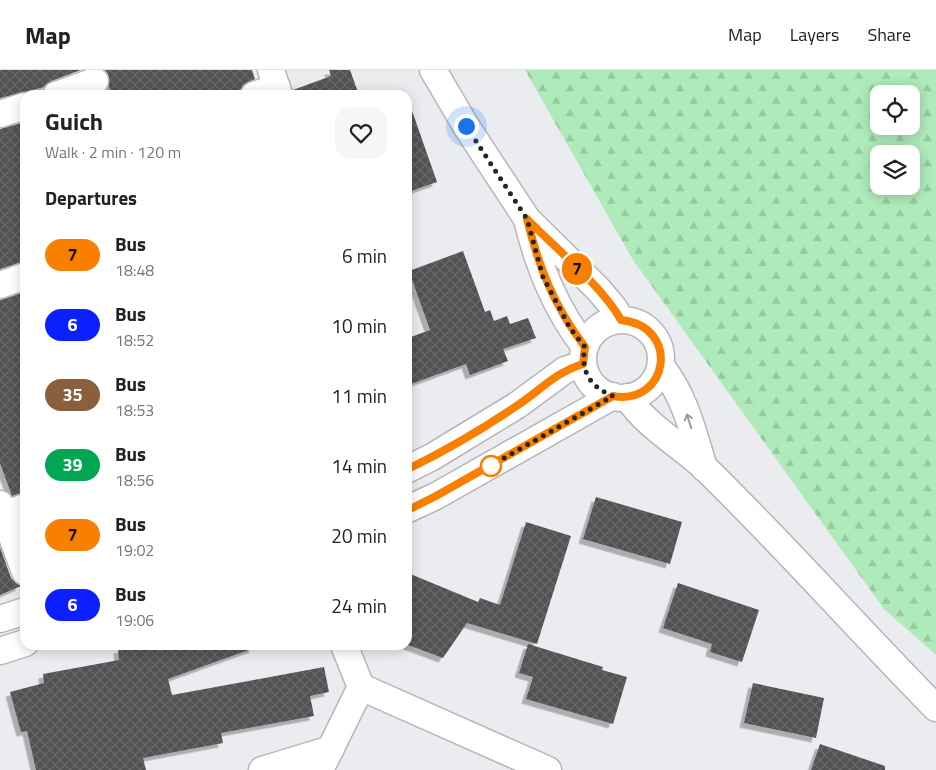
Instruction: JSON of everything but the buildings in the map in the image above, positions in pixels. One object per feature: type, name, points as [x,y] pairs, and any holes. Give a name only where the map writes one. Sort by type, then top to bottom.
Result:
[{"type":"street","points":[[433,70],[466,126],[527,219],[598,289],[614,308],[621,320]]},
{"type":"street","points":[[71,90],[95,82]]},
{"type":"street","points":[[0,114],[20,108]]},
{"type":"street","points":[[527,219],[543,277],[584,355],[590,381],[604,393],[620,397],[704,468],[936,708]]},
{"type":"street","points":[[0,285],[20,278]]},
{"type":"street","points":[[412,467],[516,406],[584,355],[596,330],[612,321],[621,320],[632,321],[652,334],[658,343],[661,366],[682,398],[704,468]]},
{"type":"street","points":[[412,508],[575,418],[620,397],[637,395],[653,384],[661,366]]},
{"type":"street","points":[[575,418],[599,413],[618,415],[644,422],[656,429]]},
{"type":"street","points":[[7,510],[20,555]]},
{"type":"street","points":[[0,619],[20,613]]},
{"type":"street","points":[[0,651],[20,645]]},
{"type":"street","points":[[346,650],[361,688],[548,770]]},
{"type":"street","points":[[262,770],[326,759],[361,688]]},
{"type":"green space","points":[[525,70],[936,70],[936,655],[884,609],[633,260]]},
{"type":"bus line","name":"7","points":[[412,467],[516,406],[565,370],[583,364],[585,347],[570,328],[543,277],[527,219],[598,289],[614,308],[621,320],[632,321],[643,326],[658,343],[661,354],[661,366],[653,384],[646,390],[637,395],[623,398],[613,396],[412,508]]},
{"type":"route","points":[[466,126],[527,219],[543,277],[570,328],[585,347],[583,364],[590,381],[596,388],[613,396],[483,470],[491,466]]}]
